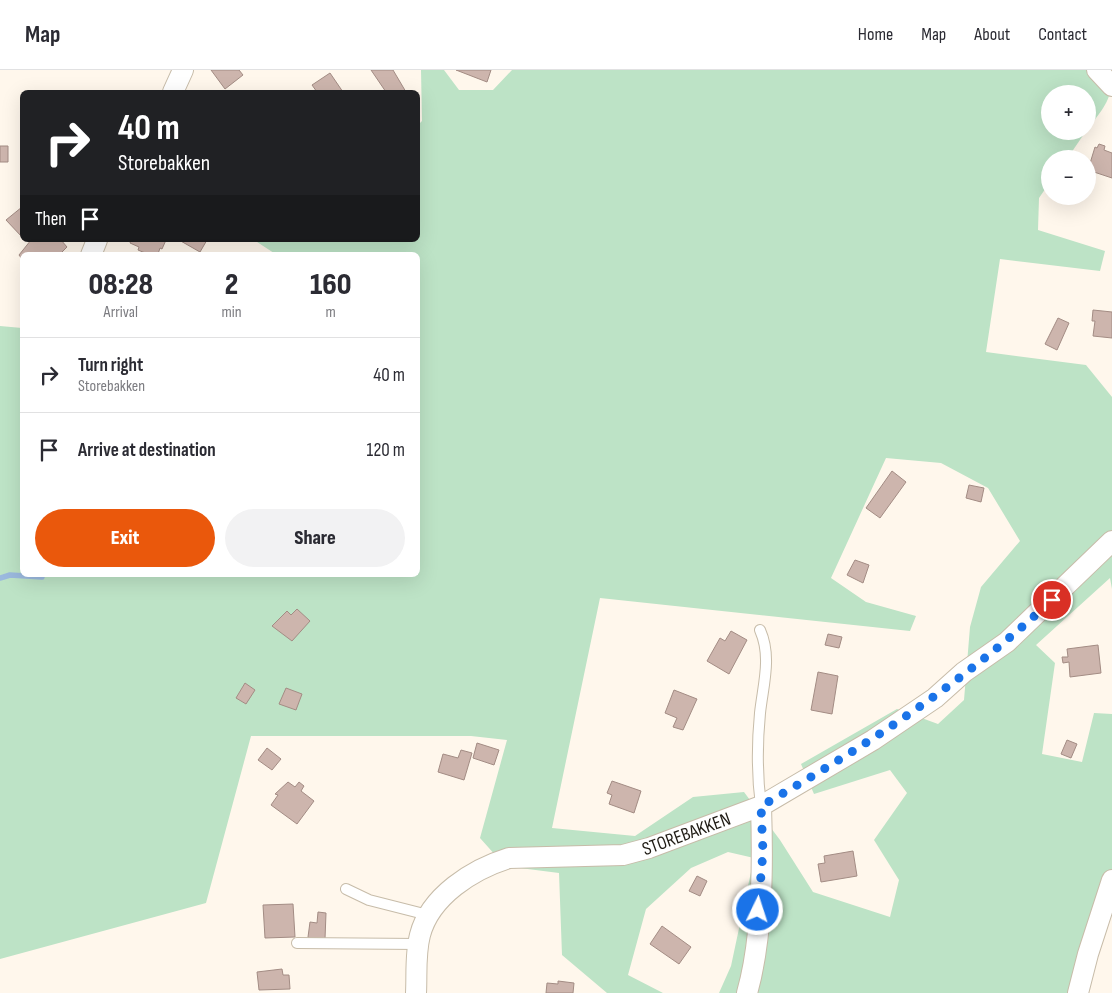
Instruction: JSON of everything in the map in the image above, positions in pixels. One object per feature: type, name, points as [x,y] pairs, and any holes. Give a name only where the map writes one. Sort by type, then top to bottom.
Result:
[{"type":"street","points":[[174,90],[183,70]]},
{"type":"street","points":[[1097,70],[1112,86]]},
{"type":"street","name":"STOREBAKKEN","points":[[416,993],[419,944],[428,914],[449,892],[468,877],[493,863],[509,858],[533,855],[589,857],[623,855],[649,848],[761,806],[873,740],[934,698],[964,672],[1007,642],[1112,540]]},
{"type":"street","points":[[747,993],[754,968],[763,852],[761,806]]},
{"type":"street","points":[[1078,993],[1088,954],[1112,880]]},
{"type":"lane","points":[[760,630],[764,640],[767,665],[758,750],[761,806]]},
{"type":"lane","points":[[346,889],[369,900],[428,914]]},
{"type":"lane","points":[[297,943],[419,944]]},
{"type":"green space","points":[[421,70],[444,70],[459,90],[493,90],[512,70],[1112,70],[1109,96],[1096,118],[1096,85],[1041,85],[1041,140],[1080,140],[1073,150],[1041,150],[1041,195],[1039,198],[1038,230],[1105,251],[1100,271],[1000,259],[986,352],[1086,365],[1112,397],[1112,589],[1110,578],[1036,645],[1055,663],[1042,754],[1082,762],[1094,713],[1112,714],[1112,906],[1086,993],[719,993],[731,966],[754,858],[728,852],[691,868],[646,909],[628,975],[663,993],[607,993],[562,955],[559,873],[505,866],[480,838],[507,740],[471,736],[251,736],[206,903],[0,959],[0,326],[20,328],[20,577],[420,577],[420,252],[272,252],[257,242],[420,242]],"holes":[[[886,458],[941,463],[988,488],[1020,541],[981,587],[970,627],[964,700],[938,724],[897,709],[801,764],[814,794],[890,770],[907,793],[874,840],[899,880],[890,917],[813,892],[780,840],[744,792],[693,797],[635,836],[552,828],[600,598],[910,631],[916,616],[866,602],[831,578]]]},
{"type":"building","points":[[211,70],[239,70],[243,75],[225,89]]},
{"type":"building","points":[[371,70],[393,70],[405,90],[385,90]]},
{"type":"building","points":[[456,70],[491,70],[487,82]]},
{"type":"building","points":[[330,73],[342,90],[316,90],[312,85]]},
{"type":"building","points":[[1099,144],[1105,146],[1104,150],[1112,153],[1112,178],[1096,173],[1096,150],[1094,150],[1095,147],[1097,148]]},
{"type":"building","points":[[0,146],[8,146],[8,162],[0,162]]},
{"type":"building","points":[[20,209],[20,235],[6,220]]},
{"type":"building","points":[[29,242],[63,242],[67,247],[62,252],[21,252]]},
{"type":"building","points":[[165,242],[159,252],[143,252],[138,250],[139,247],[130,243]]},
{"type":"building","points":[[182,242],[206,242],[200,252]]},
{"type":"building","points":[[1093,310],[1112,312],[1112,338],[1093,336],[1095,321],[1092,321]]},
{"type":"building","points":[[1058,318],[1069,323],[1057,350],[1045,344]]},
{"type":"building","points":[[892,471],[906,482],[880,518],[866,508]]},
{"type":"building","points":[[969,485],[984,488],[981,502],[966,498]]},
{"type":"building","points":[[855,560],[869,565],[863,583],[847,575]]},
{"type":"building","points":[[297,609],[310,621],[292,641],[272,626],[287,611],[291,615]]},
{"type":"building","points":[[731,631],[747,640],[729,674],[707,661],[720,638],[725,641]]},
{"type":"building","points":[[828,634],[842,637],[839,648],[825,645]]},
{"type":"building","points":[[1098,645],[1101,673],[1070,677],[1069,662],[1063,663],[1062,657],[1068,657],[1067,649]]},
{"type":"building","points":[[818,672],[838,676],[832,714],[811,710]]},
{"type":"building","points":[[245,683],[255,690],[246,704],[236,698]]},
{"type":"building","points":[[286,688],[302,694],[296,710],[279,704]]},
{"type":"building","points":[[674,690],[697,699],[683,730],[673,727],[677,718],[665,713]]},
{"type":"building","points":[[1067,740],[1077,744],[1071,758],[1061,754]]},
{"type":"building","points":[[477,743],[499,750],[494,765],[473,758]]},
{"type":"building","points":[[267,748],[281,759],[272,770],[258,760]]},
{"type":"building","points":[[461,750],[472,753],[464,780],[438,772],[443,754],[458,758]]},
{"type":"building","points":[[612,781],[641,791],[634,813],[609,804],[612,795],[607,793]]},
{"type":"building","points":[[288,782],[295,787],[299,782],[304,786],[301,791],[314,801],[297,824],[271,805],[278,795],[275,794]]},
{"type":"building","points":[[853,851],[857,876],[821,882],[818,864],[825,863],[824,856]]},
{"type":"building","points":[[697,876],[707,881],[700,896],[689,891]]},
{"type":"building","points":[[293,904],[295,937],[265,938],[263,905]]},
{"type":"building","points":[[318,912],[326,913],[325,939],[310,941],[308,937],[310,922],[317,923]]},
{"type":"building","points":[[662,926],[691,947],[679,964],[650,944]]},
{"type":"building","points":[[282,969],[283,975],[289,975],[290,989],[259,990],[257,972]]},
{"type":"building","points":[[558,981],[574,983],[573,993],[546,993],[547,983],[558,984]]},
{"type":"waterway","points":[[0,578],[10,575],[20,576]]},
{"type":"route","points":[[758,910],[763,852],[761,806],[785,793],[842,756],[873,740],[934,698],[964,672],[1007,642],[1052,600]]}]
